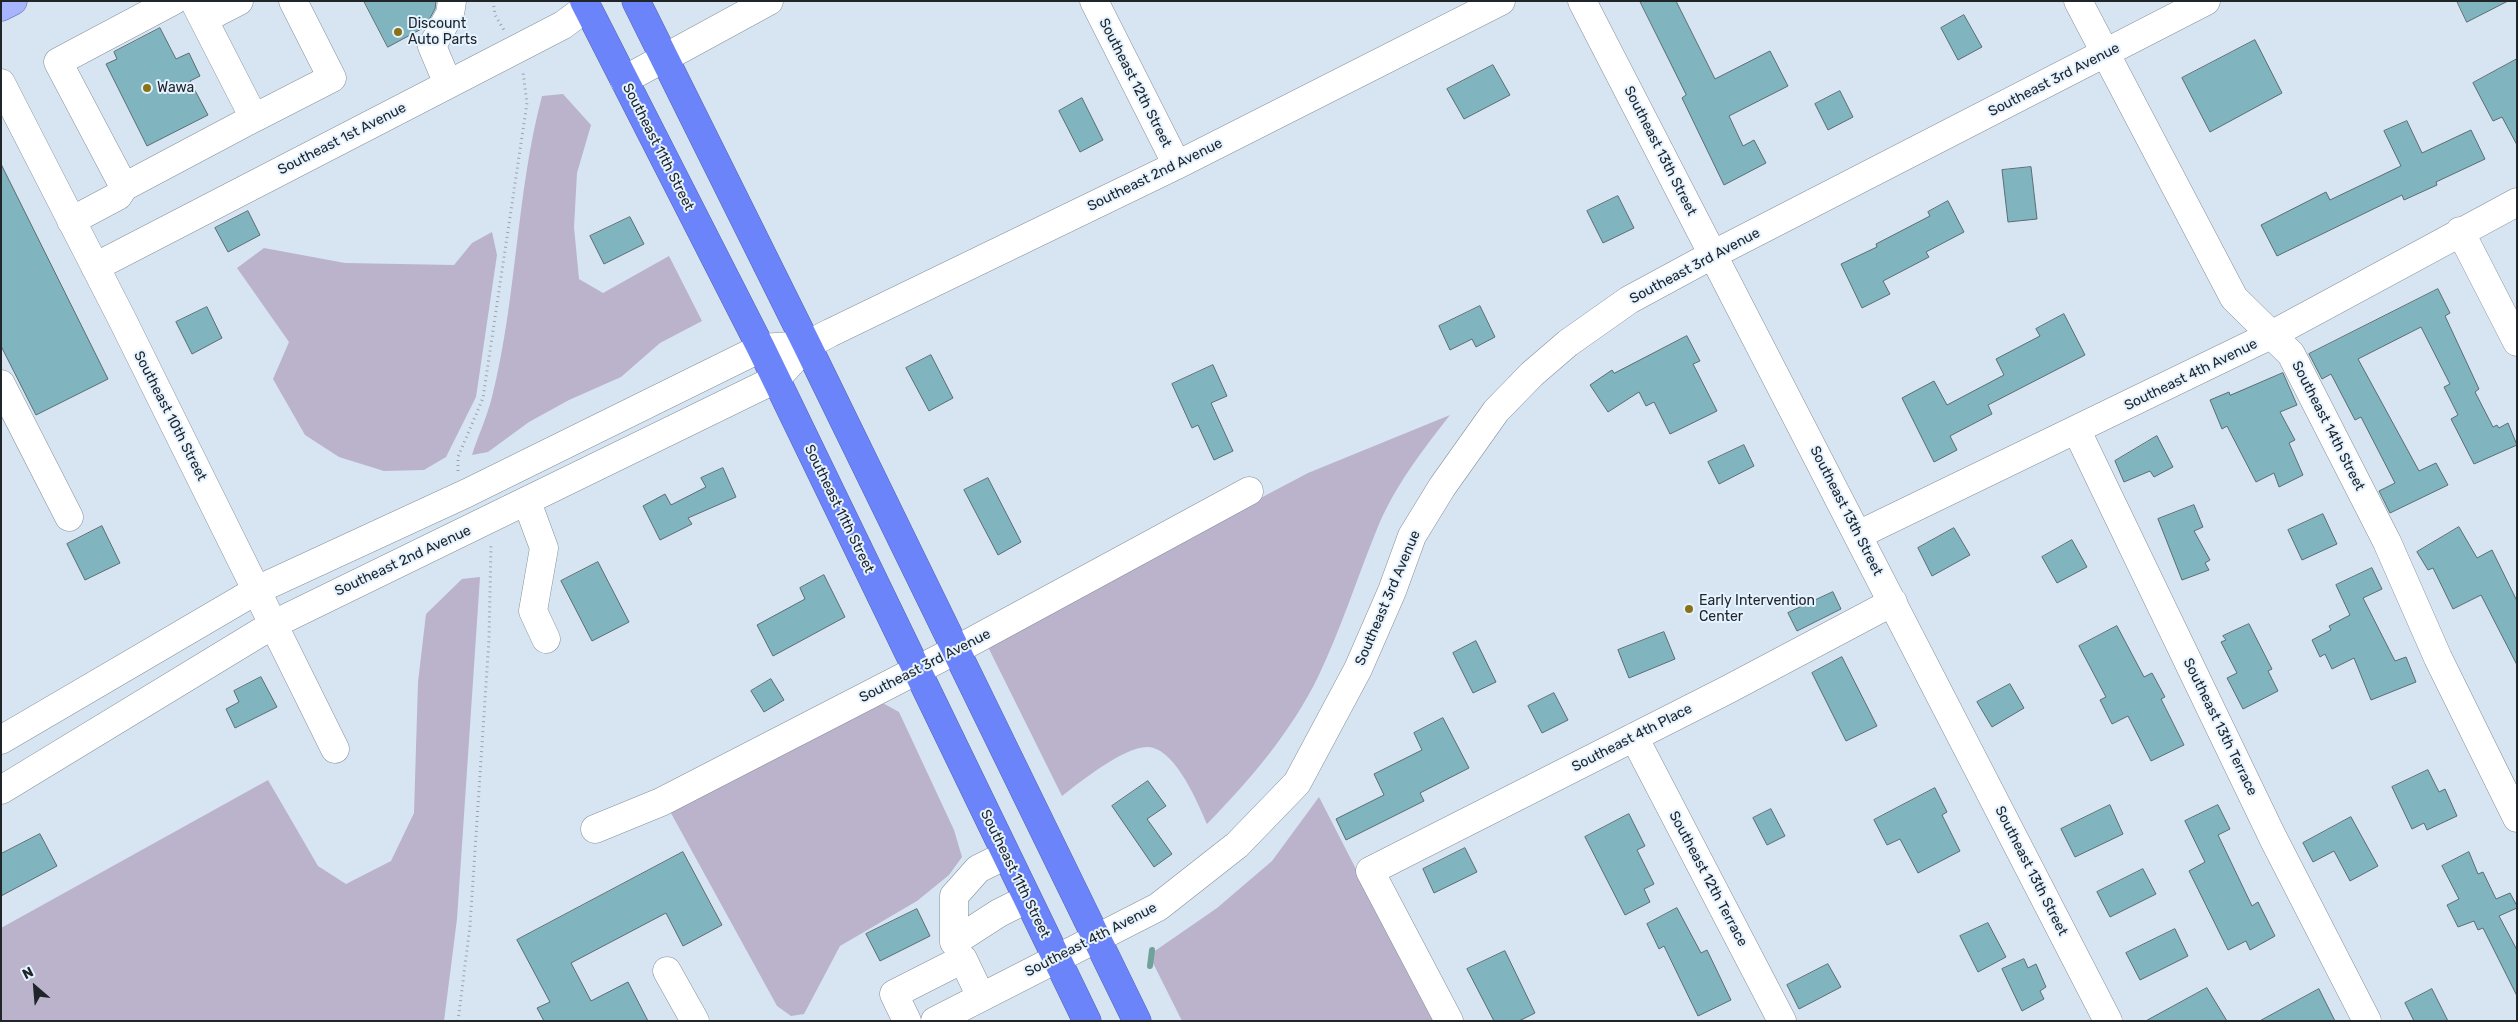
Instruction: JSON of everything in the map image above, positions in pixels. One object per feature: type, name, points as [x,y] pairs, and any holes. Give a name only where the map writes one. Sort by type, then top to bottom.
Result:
[{"type":"highway","points":[[636,1],[663,59],[807,345],[1137,1021]]},
{"type":"highway","name":"Southeast 11th Street","points":[[585,4],[761,348],[1087,1021]]},
{"type":"main road","points":[[1,8],[13,1]]},
{"type":"street","points":[[124,187],[58,62],[173,1]]},
{"type":"street","points":[[239,1],[199,10],[254,118]]},
{"type":"street","points":[[72,221],[118,196],[124,187],[332,78],[293,1]]},
{"type":"street","points":[[448,84],[432,46],[450,14],[452,1]]},
{"type":"street","points":[[624,80],[769,1]]},
{"type":"street","name":"Southeast 12th Street","points":[[1094,1],[1177,165]]},
{"type":"street","name":"Southeast 2nd Avenue","points":[[1,790],[274,624],[776,379],[807,345],[1177,165],[1501,1]]},
{"type":"street","name":"Southeast 13th Street","points":[[1582,1],[2108,1021]]},
{"type":"street","name":"Southeast 14th Street","points":[[2078,1],[2234,298],[2292,354],[2387,542],[2438,658],[2517,818]]},
{"type":"street","name":"Southeast 3rd Avenue","points":[[1343,700],[1392,591],[1412,536],[1447,480],[1496,410],[1532,374],[1568,343],[1629,300],[1714,254],[2206,1]]},
{"type":"street","name":"Southeast 1st Avenue","points":[[95,267],[563,25],[585,4]]},
{"type":"street","name":"Southeast 10th Street","points":[[1,83],[257,590],[335,750]]},
{"type":"street","name":"Southeast 4th Avenue","points":[[1858,535],[2077,431],[2273,334],[2460,231],[2517,202]]},
{"type":"street","points":[[2460,231],[2517,342]]},
{"type":"street","name":"Southeast 2nd Avenue","points":[[1,740],[257,590],[467,492],[761,348],[807,345]]},
{"type":"street","points":[[1,384],[69,517]]},
{"type":"street","name":"Southeast 13th Terrace","points":[[2077,431],[2273,838],[2367,1021]]},
{"type":"street","name":"Southeast 3rd Avenue","points":[[595,829],[660,802],[956,650],[1249,491]]},
{"type":"street","points":[[527,502],[544,548],[533,611],[546,639]]},
{"type":"street","name":"Southeast 4th Place","points":[[1449,1021],[1370,871],[1634,737],[1893,602]]},
{"type":"street","name":"Southeast 4th Avenue","points":[[935,1021],[1158,907],[1237,845],[1297,783],[1343,700]]},
{"type":"street","name":"Southeast 12th Terrace","points":[[1634,737],[1782,1021]]},
{"type":"street","points":[[982,997],[958,951],[954,896],[978,869],[1006,855]]},
{"type":"street","points":[[906,1021],[885,977],[958,951],[999,913],[1027,899]]},
{"type":"street","points":[[667,971],[695,1021]]},
{"type":"path","points":[[461,477],[457,469],[458,457],[482,398],[527,103]]},
{"type":"path","points":[[458,1021],[470,926],[489,640],[492,548],[488,541]]},
{"type":"shaded area","points":[[563,94],[591,125],[577,173],[574,227],[579,279],[603,293],[669,256],[702,321],[660,343],[621,377],[569,400],[529,422],[488,452],[472,455],[490,404],[500,360],[507,322],[527,170],[542,96]]},
{"type":"shaded area","points":[[492,232],[497,255],[476,397],[446,457],[424,470],[384,471],[339,457],[305,435],[273,379],[289,342],[237,268],[264,248],[345,263],[454,265],[472,243]]},
{"type":"shaded area","points":[[1450,415],[1409,470],[1384,514],[1334,641],[1307,697],[1282,736],[1254,773],[1207,824],[1198,803],[1176,766],[1167,756],[1158,750],[1148,747],[1138,748],[1115,758],[1062,796],[989,649],[997,637],[1308,473]]},
{"type":"shaded area","points":[[480,577],[457,919],[444,1021],[1,1021],[1,928],[268,780],[318,866],[346,884],[391,861],[414,813],[418,682],[426,614],[462,579]]},
{"type":"shaded area","points":[[879,701],[899,712],[954,830],[962,857],[949,875],[917,901],[840,946],[804,1014],[791,1016],[777,1006],[666,804]]},
{"type":"shaded area","points":[[1319,797],[1434,1021],[1182,1021],[1149,955],[1217,908],[1272,861]]},
{"type":"building","name":"Discount Auto Parts","points":[[364,1],[436,1],[435,9],[425,27],[388,47]]},
{"type":"building","points":[[1640,1],[1676,1],[1715,79],[1770,51],[1788,86],[1729,116],[1743,146],[1754,140],[1766,163],[1724,185],[1682,98],[1686,95]]},
{"type":"building","points":[[2457,1],[2508,1],[2467,22]]},
{"type":"building","points":[[1964,15],[1982,47],[1958,60],[1941,28]]},
{"type":"building","points":[[160,28],[176,59],[189,53],[200,76],[190,81],[208,115],[147,146],[106,64],[117,59],[114,52]]},
{"type":"building","points":[[2255,40],[2282,93],[2210,132],[2182,78]]},
{"type":"building","points":[[2517,59],[2517,145],[2502,117],[2493,121],[2473,83]]},
{"type":"building","points":[[1493,65],[1510,95],[1464,119],[1447,89]]},
{"type":"building","points":[[1840,91],[1853,117],[1828,130],[1815,104]]},
{"type":"building","points":[[1082,98],[1103,140],[1080,152],[1059,111]]},
{"type":"building","points":[[2407,121],[2422,153],[2471,130],[2485,159],[2436,182],[2437,185],[2404,200],[2402,195],[2277,256],[2261,225],[2326,192],[2330,200],[2401,166],[2384,131]]},
{"type":"building","points":[[1,164],[108,379],[36,415],[1,346]]},
{"type":"building","points":[[2031,167],[2037,219],[2008,222],[2002,170]]},
{"type":"building","points":[[1618,196],[1634,228],[1603,243],[1587,211]]},
{"type":"building","points":[[1948,201],[1964,232],[1926,252],[1929,257],[1883,281],[1890,294],[1862,308],[1841,264],[1877,247],[1876,244],[1930,216],[1928,212]]},
{"type":"building","points":[[248,211],[260,235],[228,252],[215,228]]},
{"type":"building","points":[[630,217],[644,244],[604,264],[590,236]]},
{"type":"building","points":[[2438,289],[2450,313],[2445,316],[2479,389],[2475,392],[2493,427],[2497,425],[2499,428],[2508,423],[2517,445],[2474,464],[2451,419],[2458,415],[2444,387],[2450,384],[2421,327],[2358,359],[2419,471],[2436,463],[2448,485],[2390,513],[2379,491],[2395,483],[2361,417],[2355,420],[2331,374],[2322,379],[2309,354]]},
{"type":"building","points":[[1480,306],[1495,337],[1476,347],[1472,339],[1450,350],[1439,326]]},
{"type":"building","points":[[207,307],[222,338],[192,354],[176,322]]},
{"type":"building","points":[[2064,314],[2085,355],[1988,405],[1992,414],[1950,436],[1957,450],[1934,462],[1902,398],[1934,381],[1947,405],[2004,375],[1996,359],[2040,336],[2036,329]]},
{"type":"building","points":[[1687,336],[1700,361],[1693,364],[1717,411],[1670,434],[1654,402],[1646,406],[1639,392],[1608,412],[1590,385],[1612,370],[1614,373]]},
{"type":"building","points":[[931,355],[953,398],[929,411],[906,368]]},
{"type":"building","points":[[1213,365],[1227,396],[1211,403],[1233,451],[1214,460],[1198,425],[1192,428],[1172,384]]},
{"type":"building","points":[[2283,373],[2297,405],[2280,412],[2295,440],[2289,443],[2303,475],[2279,487],[2274,473],[2256,482],[2227,426],[2222,429],[2210,400],[2229,392],[2230,395]]},
{"type":"building","points":[[2157,436],[2173,467],[2154,477],[2150,471],[2124,482],[2115,461]]},
{"type":"building","points":[[1744,445],[1754,466],[1719,484],[1708,462]]},
{"type":"building","points":[[723,468],[736,497],[688,518],[692,524],[660,540],[643,506],[665,494],[671,505],[706,487],[701,478]]},
{"type":"building","points":[[988,478],[1021,542],[998,555],[964,490]]},
{"type":"building","points":[[2194,505],[2203,527],[2194,531],[2210,560],[2205,563],[2209,570],[2182,580],[2158,519]]},
{"type":"building","points":[[2323,514],[2337,544],[2302,560],[2288,530]]},
{"type":"building","points":[[102,526],[120,563],[85,580],[67,544]]},
{"type":"building","points":[[2459,527],[2477,558],[2492,550],[2517,601],[2517,665],[2481,595],[2453,609],[2433,568],[2428,570],[2417,552]]},
{"type":"building","points":[[1954,528],[1970,555],[1932,576],[1918,548]]},
{"type":"building","points":[[2072,540],[2087,567],[2057,583],[2042,557]]},
{"type":"building","points":[[598,562],[629,622],[592,641],[561,581]]},
{"type":"building","points":[[2372,568],[2382,589],[2363,598],[2395,661],[2406,657],[2416,682],[2371,700],[2354,658],[2332,669],[2325,654],[2320,657],[2312,640],[2331,630],[2329,626],[2350,615],[2336,585]]},
{"type":"building","points":[[824,575],[845,617],[773,656],[757,625],[805,599],[800,588]]},
{"type":"building","points":[[1833,592],[1841,609],[1797,631],[1788,613]]},
{"type":"building","points":[[2249,624],[2272,669],[2268,671],[2278,691],[2243,709],[2227,678],[2237,673],[2221,642],[2226,640],[2223,636]]},
{"type":"building","points":[[2117,626],[2144,677],[2152,673],[2165,697],[2161,699],[2184,745],[2151,761],[2128,716],[2112,724],[2100,700],[2106,697],[2079,646]]},
{"type":"building","points":[[1664,632],[1675,659],[1629,678],[1618,650]]},
{"type":"building","points":[[1476,641],[1496,682],[1473,693],[1453,653]]},
{"type":"building","points":[[1842,657],[1877,726],[1846,741],[1812,673]]},
{"type":"building","points":[[261,677],[277,707],[235,728],[226,709],[239,702],[234,691]]},
{"type":"building","points":[[771,679],[784,700],[764,712],[751,691]]},
{"type":"building","points":[[2010,684],[2024,708],[1992,727],[1977,702]]},
{"type":"building","points":[[1554,693],[1568,720],[1542,733],[1528,706]]},
{"type":"building","points":[[1443,718],[1469,768],[1420,793],[1424,801],[1346,840],[1336,819],[1384,795],[1374,774],[1422,750],[1414,733]]},
{"type":"building","points":[[2428,770],[2439,792],[2445,789],[2457,816],[2427,830],[2424,823],[2412,829],[2392,787]]},
{"type":"building","points":[[1148,781],[1166,806],[1147,819],[1172,854],[1154,867],[1112,806]]},
{"type":"building","points":[[1935,788],[1947,812],[1942,815],[1960,851],[1918,873],[1900,839],[1887,845],[1874,820]]},
{"type":"building","points":[[2110,805],[2123,834],[2075,857],[2061,829]]},
{"type":"building","points":[[2218,805],[2230,829],[2218,835],[2252,906],[2258,902],[2275,936],[2250,950],[2246,941],[2228,950],[2189,871],[2205,862],[2185,821]]},
{"type":"building","points":[[1771,809],[1785,836],[1767,845],[1753,818]]},
{"type":"building","points":[[1629,814],[1645,846],[1637,850],[1654,884],[1644,889],[1650,902],[1625,915],[1585,837]]},
{"type":"building","points":[[2351,817],[2378,866],[2350,881],[2334,851],[2313,862],[2303,843]]},
{"type":"building","points":[[40,834],[57,866],[1,896],[1,854]]},
{"type":"building","points":[[1465,848],[1477,872],[1434,893],[1423,869]]},
{"type":"building","points":[[683,852],[722,925],[683,946],[666,913],[571,963],[591,1001],[628,982],[648,1021],[544,1021],[537,1008],[550,1002],[517,940]]},
{"type":"building","points":[[2469,852],[2478,874],[2483,872],[2496,899],[2510,893],[2517,906],[2517,908],[2499,916],[2517,950],[2517,996],[2483,928],[2478,930],[2474,921],[2458,927],[2447,905],[2459,899],[2442,866]]},
{"type":"building","points":[[2143,869],[2156,894],[2110,917],[2097,892]]},
{"type":"building","points":[[1677,908],[1701,953],[1707,950],[1731,1000],[1698,1016],[1664,946],[1659,949],[1647,924]]},
{"type":"building","points":[[917,909],[930,936],[880,961],[866,934]]},
{"type":"building","points":[[1988,923],[2006,957],[1978,972],[1960,936]]},
{"type":"building","points":[[2175,929],[2188,956],[2140,980],[2126,953]]},
{"type":"building","points":[[1505,951],[1535,1013],[1519,1021],[1494,1021],[1467,969]]},
{"type":"building","points":[[2024,959],[2028,968],[2036,964],[2046,987],[2040,991],[2044,999],[2022,1011],[2002,969]]},
{"type":"building","points":[[1828,964],[1841,987],[1799,1009],[1787,985]]},
{"type":"building","points":[[2207,988],[2227,1021],[2146,1021]]},
{"type":"building","points":[[2319,989],[2335,1021],[2260,1021]]},
{"type":"building","points":[[2432,989],[2448,1021],[2414,1021],[2405,1003]]},
{"type":"waterway","points":[[1150,966],[1152,950]]},
{"type":"place","name":"Discount Auto Parts","points":[[398,32]]},
{"type":"place","name":"Wawa","points":[[147,88]]},
{"type":"place","name":"Early Intervention Center","points":[[1689,609]]}]
